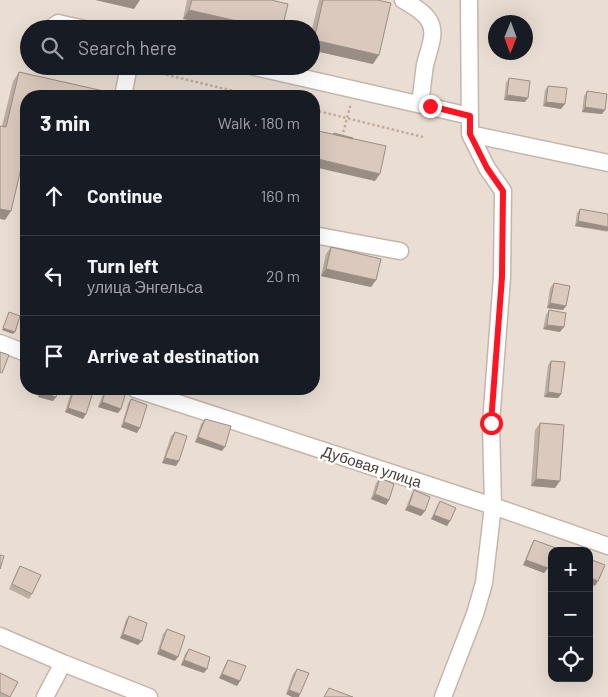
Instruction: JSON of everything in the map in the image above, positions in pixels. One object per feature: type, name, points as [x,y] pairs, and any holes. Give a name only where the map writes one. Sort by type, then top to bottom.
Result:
[{"type":"street","points":[[403,0],[420,11],[429,20],[432,31],[420,104]]},
{"type":"street","points":[[444,697],[475,614],[484,583],[493,506],[491,423],[502,277],[503,191],[487,168],[470,134],[469,0]]},
{"type":"street","points":[[125,90],[132,75]]},
{"type":"street","points":[[290,75],[470,116]]},
{"type":"street","points":[[470,134],[608,163]]},
{"type":"street","points":[[320,236],[400,251]]},
{"type":"street","points":[[0,343],[20,351]]},
{"type":"street","name":"Дубовая улица","points":[[152,395],[493,506],[608,546]]},
{"type":"street","points":[[0,636],[149,697]]},
{"type":"street","points":[[45,697],[63,663]]},
{"type":"path","points":[[168,75],[230,90]]},
{"type":"path","points":[[342,138],[354,90]]},
{"type":"path","points":[[320,111],[423,137]]},
{"type":"shaded area","points":[[0,0],[608,0],[608,697],[0,697]]},
{"type":"building","points":[[192,0],[271,0],[288,4],[284,20],[233,20],[189,10]]},
{"type":"building","points":[[323,0],[377,0],[391,3],[379,55],[320,41],[318,20]]},
{"type":"building","points":[[19,72],[20,75],[32,75],[99,90],[20,90],[20,173],[11,211],[0,209],[0,126],[6,127]]},
{"type":"building","points":[[509,78],[530,81],[528,98],[507,95]]},
{"type":"building","points":[[548,86],[567,88],[565,104],[546,102]]},
{"type":"building","points":[[587,91],[607,94],[605,110],[585,107]]},
{"type":"building","points":[[320,131],[386,146],[380,174],[320,159]]},
{"type":"building","points":[[333,134],[353,138],[353,139]]},
{"type":"building","points":[[580,209],[608,214],[608,227],[578,221]]},
{"type":"building","points":[[331,247],[381,259],[376,280],[326,269]]},
{"type":"building","points":[[554,283],[570,286],[566,306],[550,303]]},
{"type":"building","points":[[549,310],[566,313],[564,327],[547,325]]},
{"type":"building","points":[[9,312],[20,316],[15,332],[3,328]]},
{"type":"building","points":[[0,352],[9,355],[2,373],[0,372]]},
{"type":"building","points":[[551,361],[565,362],[561,394],[548,392]]},
{"type":"building","points":[[72,395],[92,395],[86,414],[68,408]]},
{"type":"building","points":[[104,395],[125,395],[121,409],[102,402]]},
{"type":"building","points":[[131,399],[147,405],[140,428],[124,422]]},
{"type":"building","points":[[205,419],[231,426],[225,447],[198,437]]},
{"type":"building","points":[[540,423],[564,425],[560,481],[536,479]]},
{"type":"building","points":[[175,432],[187,436],[179,461],[165,458]]},
{"type":"building","points":[[380,478],[394,484],[389,500],[375,494]]},
{"type":"building","points":[[414,490],[430,497],[425,511],[409,505]]},
{"type":"building","points":[[440,501],[456,508],[450,521],[434,515]]},
{"type":"building","points":[[534,540],[553,547],[548,547],[548,568],[526,560]]},
{"type":"building","points":[[0,555],[4,556],[0,569]]},
{"type":"building","points":[[593,560],[605,565],[598,581],[593,579]]},
{"type":"building","points":[[20,566],[41,575],[32,594],[12,584]]},
{"type":"building","points":[[129,616],[147,623],[142,641],[123,634]]},
{"type":"building","points":[[167,629],[185,636],[178,657],[160,649]]},
{"type":"building","points":[[189,649],[210,657],[207,669],[184,660]]},
{"type":"building","points":[[228,660],[246,666],[240,681],[222,674]]},
{"type":"building","points":[[297,669],[309,673],[300,694],[289,690]]},
{"type":"building","points":[[0,673],[18,682],[10,697],[0,692]]},
{"type":"building","points":[[329,688],[353,697],[324,697]]},
{"type":"route","points":[[430,106],[470,116],[470,134],[487,168],[503,191],[502,277],[491,423]]}]
